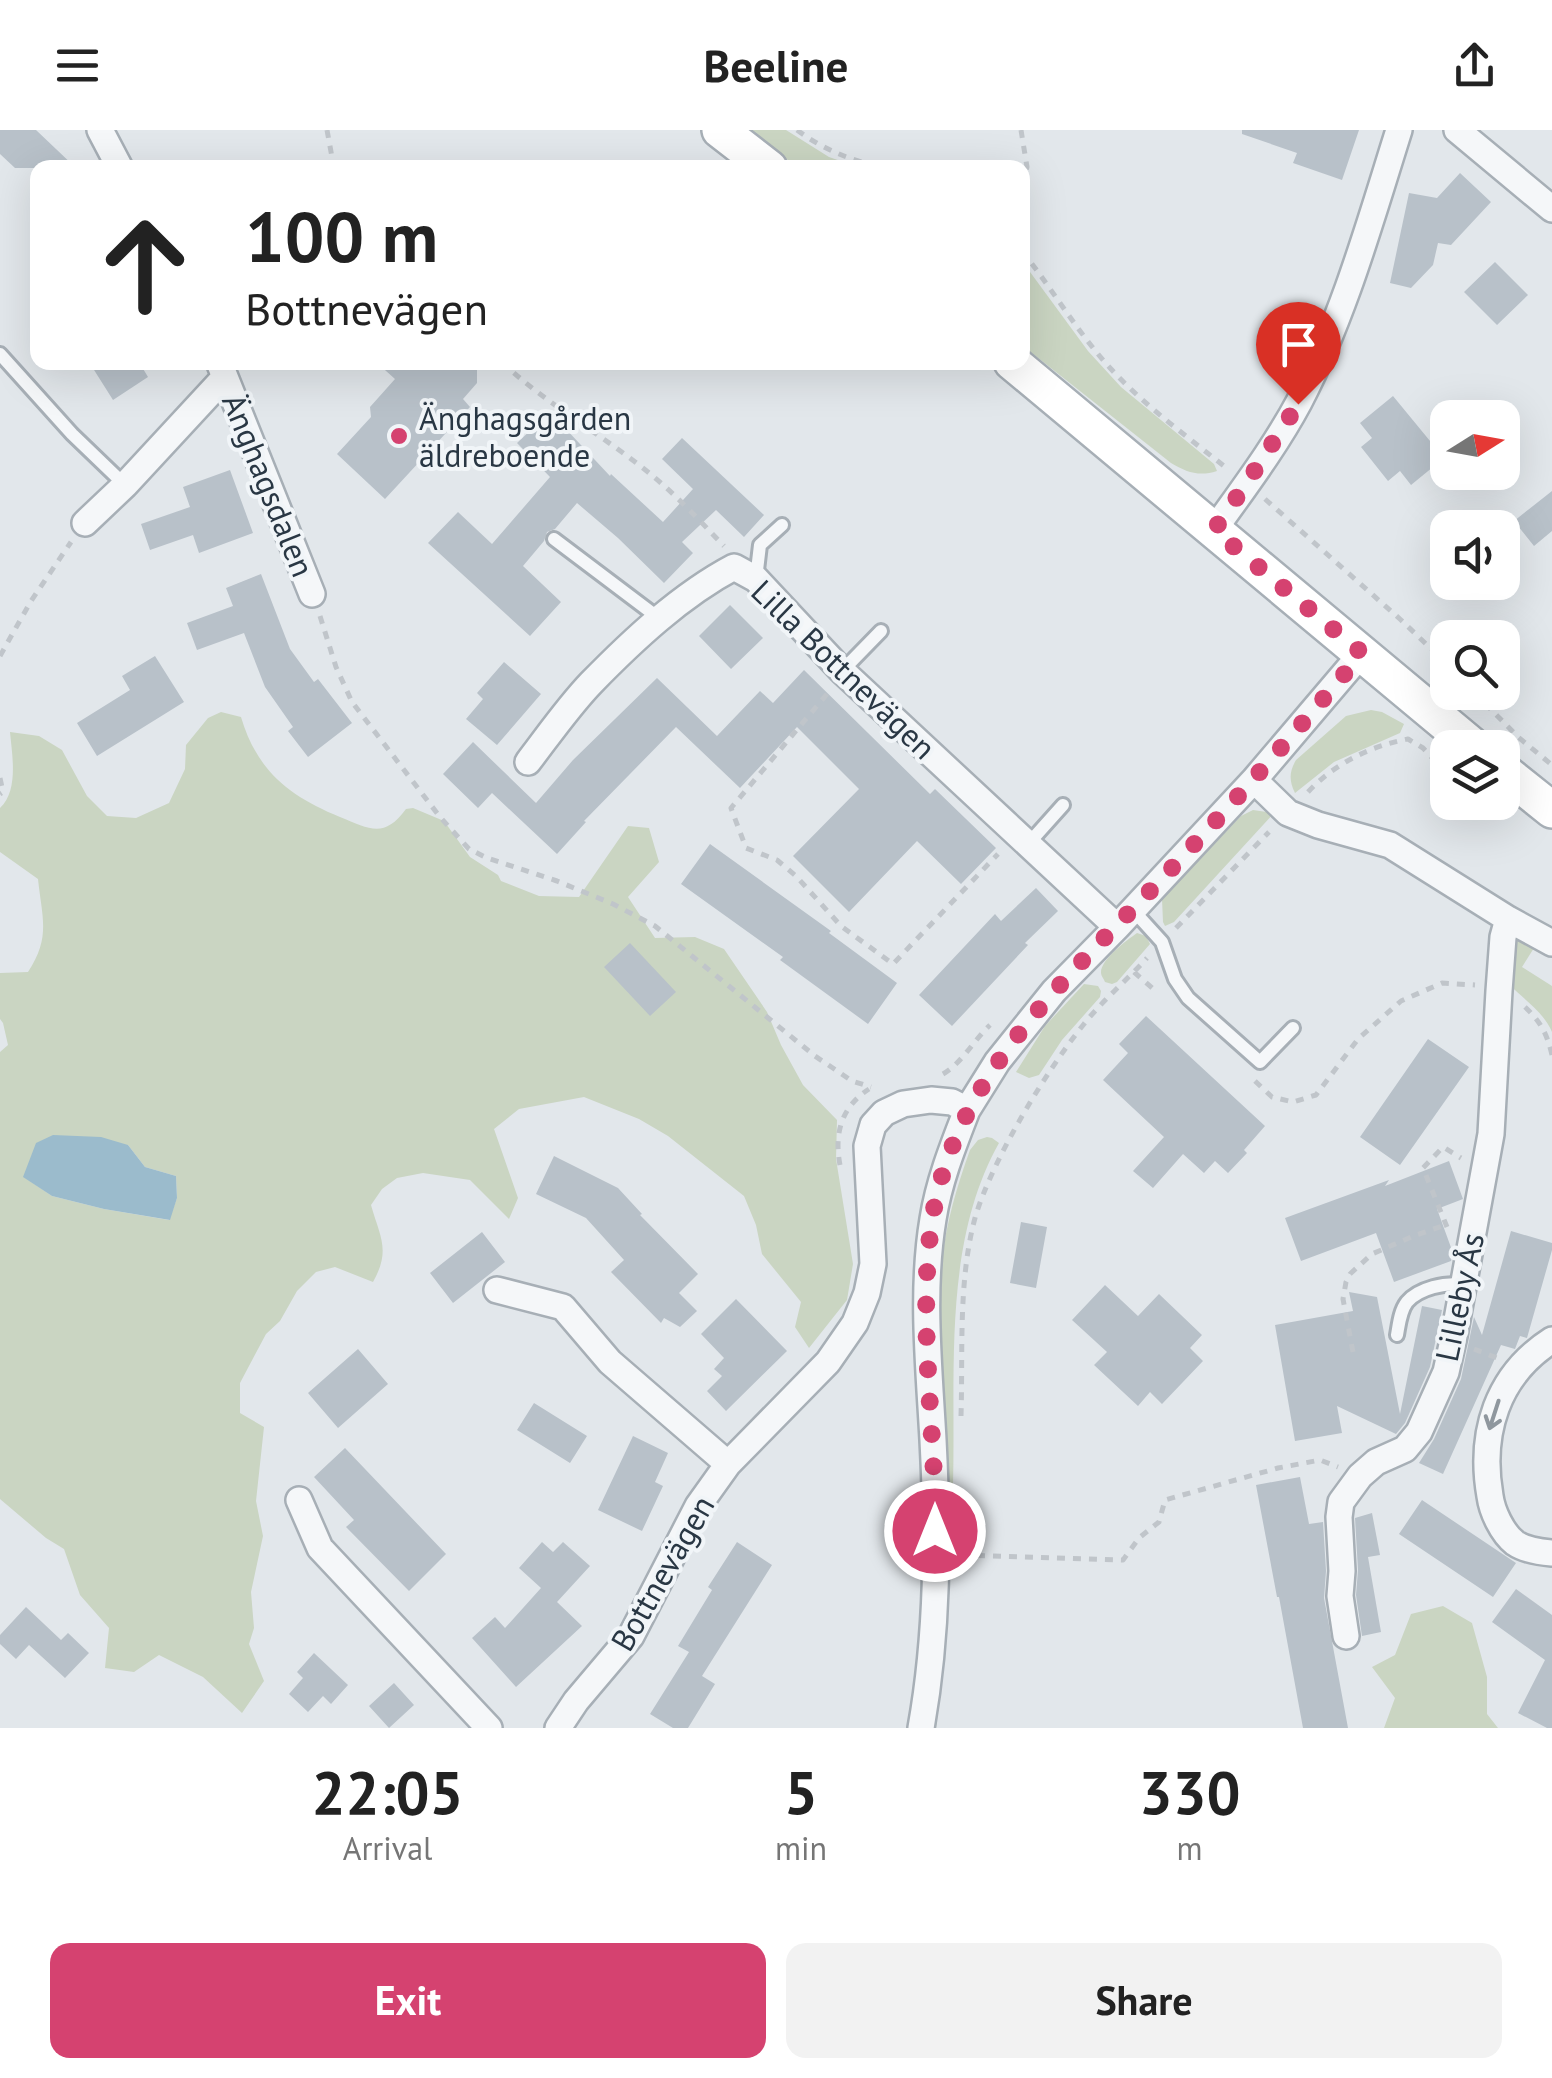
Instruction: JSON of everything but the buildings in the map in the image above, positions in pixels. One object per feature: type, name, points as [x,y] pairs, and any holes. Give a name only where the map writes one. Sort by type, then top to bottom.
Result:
[{"type":"street","points":[[100,130],[116,160]]},
{"type":"street","points":[[720,130],[759,160]]},
{"type":"street","points":[[1214,530],[1298,404],[1334,327],[1400,130]]},
{"type":"street","points":[[1457,130],[1552,209]]},
{"type":"street","name":"Änghagsdalen","points":[[84,523],[126,485],[222,370],[312,594]]},
{"type":"street","points":[[1022,370],[1454,730]]},
{"type":"street","name":"Lilla Bottnevägen","points":[[528,762],[589,685],[660,619],[716,577],[745,573],[844,672],[1023,838],[1124,918]]},
{"type":"street","points":[[920,1728],[935,1605],[936,1494],[928,1265],[933,1217],[946,1164],[967,1110],[997,1062],[1054,991],[1254,780],[1362,653]]},
{"type":"street","points":[[1254,780],[1288,813],[1390,845],[1552,942]]},
{"type":"street","points":[[1520,784],[1552,810]]},
{"type":"street","name":"Lilleby Ås","points":[[1360,1476],[1376,1462],[1405,1449],[1419,1432],[1446,1372],[1492,1134],[1499,990],[1508,918]]},
{"type":"street","name":"Bottnevägen","points":[[558,1728],[632,1636],[698,1506],[728,1464],[828,1362],[856,1322],[868,1293],[873,1264],[866,1146],[873,1125],[884,1113],[903,1104],[931,1100],[952,1102],[967,1110]]},
{"type":"street","name":"Bottnevägen","points":[[497,1290],[563,1307],[610,1362],[728,1464]]},
{"type":"street","name":"Lilleby Ås","points":[[1552,1340],[1520,1368],[1499,1399],[1486,1448],[1491,1504],[1502,1528],[1515,1544],[1552,1554]]},
{"type":"street","points":[[1346,1636],[1340,1596],[1339,1517],[1341,1502],[1360,1476]]},
{"type":"street","points":[[299,1500],[320,1548],[489,1728]]},
{"type":"lane","points":[[0,354],[72,434],[126,485]]},
{"type":"lane","points":[[745,573],[760,545],[782,525]]},
{"type":"lane","points":[[554,539],[660,619]]},
{"type":"lane","points":[[844,672],[880,632]]},
{"type":"lane","points":[[1023,838],[1063,805]]},
{"type":"lane","points":[[1124,918],[1162,942],[1188,998],[1260,1062],[1293,1028]]},
{"type":"lane","points":[[1398,1335],[1408,1300],[1438,1286],[1463,1285]]},
{"type":"path","points":[[327,130],[333,160]]},
{"type":"path","points":[[797,130],[853,160]]},
{"type":"path","points":[[1021,130],[1026,160]]},
{"type":"path","points":[[1030,263],[1113,371],[1173,426],[1278,508],[1430,648]]},
{"type":"path","points":[[510,370],[528,388],[640,465],[684,504],[745,573]]},
{"type":"path","points":[[0,656],[30,601],[84,523]]},
{"type":"path","points":[[312,594],[352,702],[440,817],[469,848],[599,899],[655,926],[815,1056],[852,1081],[871,1087]]},
{"type":"path","points":[[844,672],[730,808],[746,848],[776,860],[841,926],[893,964],[1023,838]]},
{"type":"path","points":[[1492,710],[1552,765]]},
{"type":"path","points":[[960,1421],[964,1282],[976,1218],[995,1169],[1046,1077],[1084,1023],[1335,767],[1408,740],[1430,756]]},
{"type":"path","points":[[0,778],[0,794]]},
{"type":"path","points":[[1293,1102],[1316,1095],[1358,1040],[1401,1001],[1442,983],[1480,985],[1514,998],[1540,1020],[1552,1055]]},
{"type":"path","points":[[1451,1234],[1423,1168],[1443,1147],[1474,1166]]},
{"type":"path","points":[[1354,1352],[1343,1299],[1350,1274],[1372,1254],[1446,1225]]},
{"type":"path","points":[[1453,1340],[1520,1368]]},
{"type":"path","points":[[961,1555],[1123,1560],[1159,1522],[1166,1500],[1320,1460],[1360,1476]]},
{"type":"green space","points":[[749,130],[786,130],[838,160],[788,160]]},
{"type":"green space","points":[[1030,272],[1088,351],[1121,387],[1214,464],[1217,471],[1193,473],[1171,463],[1030,352]]},
{"type":"green space","points":[[1371,710],[1404,724],[1400,733],[1334,762],[1295,793],[1291,776],[1296,760],[1346,716]]},
{"type":"green space","points":[[221,712],[241,717],[266,767],[305,800],[376,829],[391,825],[406,809],[413,808],[444,821],[470,857],[501,881],[539,896],[579,897],[628,826],[649,828],[659,862],[628,897],[655,938],[695,937],[724,949],[767,1012],[803,1085],[837,1120],[836,1159],[853,1264],[847,1300],[809,1348],[795,1327],[801,1302],[762,1254],[744,1196],[668,1136],[639,1119],[584,1097],[519,1109],[494,1129],[518,1198],[509,1219],[470,1180],[423,1173],[397,1178],[382,1189],[371,1205],[383,1252],[373,1282],[335,1267],[316,1272],[266,1334],[240,1383],[240,1413],[264,1427],[256,1501],[263,1536],[251,1592],[254,1628],[249,1644],[264,1681],[242,1713],[203,1677],[159,1655],[134,1672],[105,1668],[109,1628],[80,1595],[64,1549],[0,1499],[0,1052],[8,1045],[0,1019],[0,973],[28,972],[40,948],[43,927],[38,879],[0,852],[0,808],[12,782],[10,732],[39,736],[62,750],[87,796],[107,816],[136,818],[169,803],[185,769],[186,745],[208,718]],"holes":[[[128,1145],[145,1167],[176,1176],[177,1198],[169,1220],[52,1196],[24,1177]]]},
{"type":"green space","points":[[1253,810],[1274,813],[1174,922],[1165,926],[1162,899],[1241,816]]},
{"type":"green space","points":[[1137,933],[1146,936],[1150,944],[1117,982],[1105,982],[1101,973],[1105,962]]},
{"type":"green space","points":[[1520,940],[1534,948],[1522,967],[1552,986],[1552,1032],[1509,984],[1515,943]]},
{"type":"green space","points":[[1084,984],[1098,986],[1100,997],[1062,1040],[1039,1075],[1029,1078],[1016,1072],[1045,1026]]},
{"type":"green space","points":[[987,1137],[999,1143],[968,1224],[956,1310],[950,1577],[940,1698],[933,1728],[948,1575],[938,1339],[942,1261],[953,1205],[970,1150],[978,1140]]},
{"type":"green space","points":[[1443,1606],[1472,1623],[1487,1677],[1487,1714],[1498,1728],[1384,1728],[1395,1698],[1372,1667],[1395,1655],[1411,1614]]},
{"type":"water","points":[[53,1135],[101,1137],[128,1145],[145,1167],[176,1176],[177,1198],[170,1220],[52,1196],[23,1177],[36,1143]]},
{"type":"place","name":"Änghagsgården äldreboende","points":[[399,436]]},
{"type":"route","points":[[935,1531],[928,1265],[933,1217],[946,1164],[967,1110],[997,1062],[1054,991],[1254,780],[1362,653],[1214,530],[1298,404]]}]
